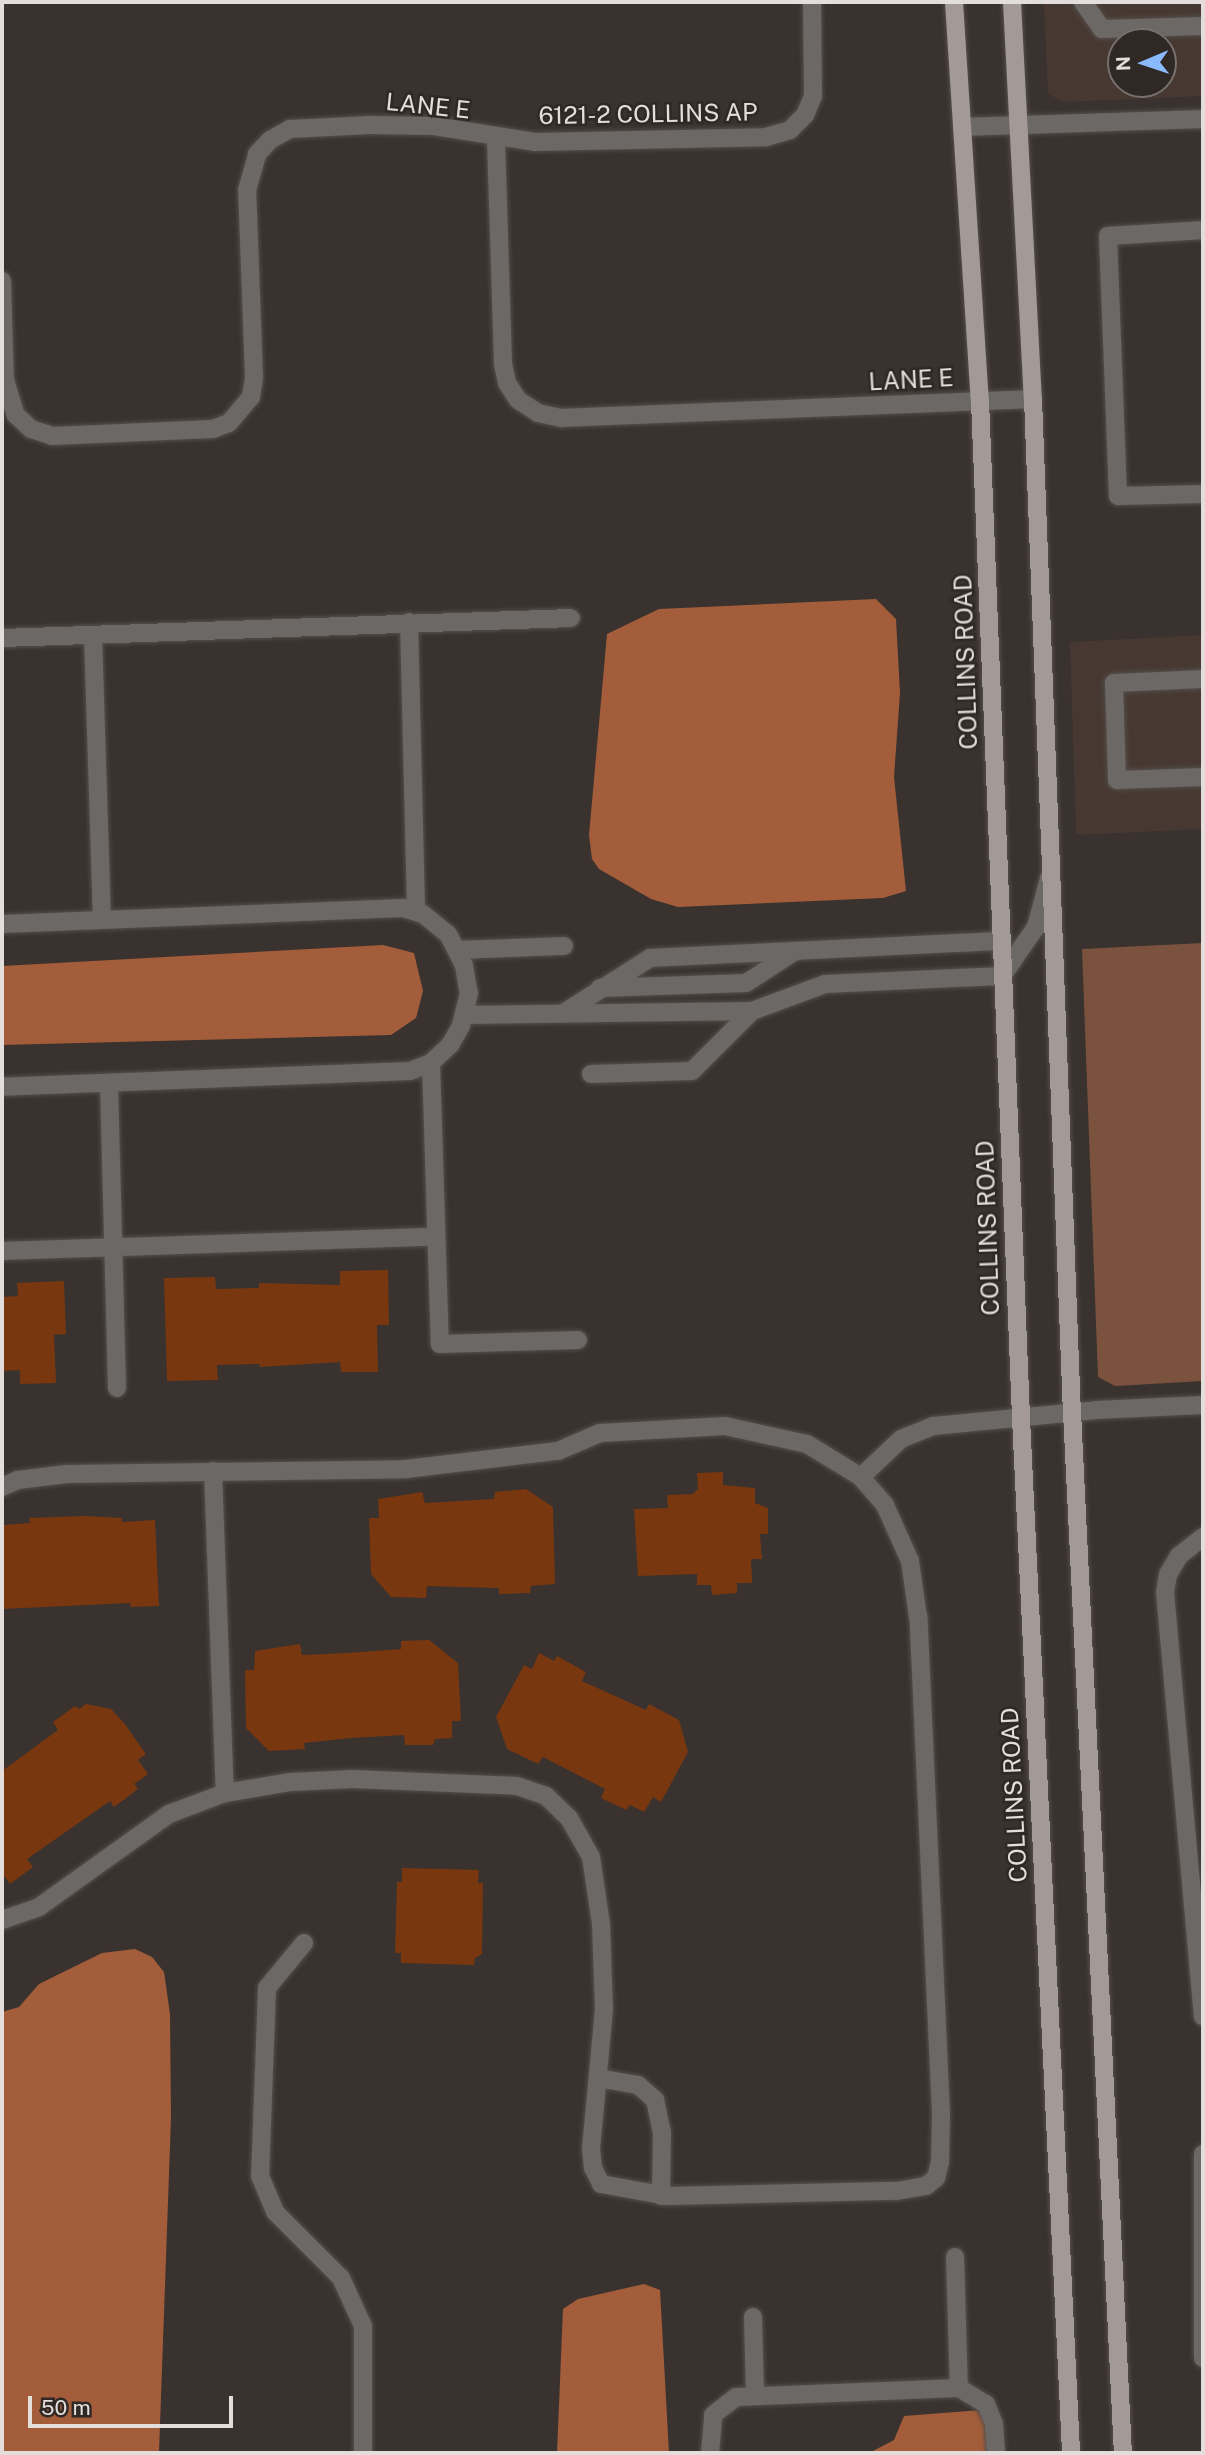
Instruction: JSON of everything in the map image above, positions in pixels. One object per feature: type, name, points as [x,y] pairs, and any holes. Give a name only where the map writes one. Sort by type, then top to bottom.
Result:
[{"type":"main road","name":"COLLINS ROAD","points":[[954,2],[980,401],[1021,1418],[1071,2453]]},
{"type":"main road","points":[[1012,2],[1033,399],[1072,1412],[1124,2453]]},
{"type":"street","name":"6121-2 COLLINS AP","points":[[496,139],[766,137],[790,130],[805,115],[813,96],[812,2]]},
{"type":"street","points":[[1083,2],[1102,29],[1203,26]]},
{"type":"street","points":[[962,127],[1203,119]]},
{"type":"street","name":"LANE E","points":[[2,281],[5,380],[16,415],[31,429],[52,436],[213,429],[229,423],[251,397],[254,377],[247,190],[257,154],[270,140],[290,130],[370,125],[434,126],[496,139],[503,364],[507,383],[518,400],[538,413],[562,418],[1033,399]]},
{"type":"street","points":[[1203,230],[1108,236],[1118,496],[1203,494]]},
{"type":"street","points":[[2,638],[572,618]]},
{"type":"street","points":[[409,622],[416,911]]},
{"type":"street","points":[[93,635],[102,919]]},
{"type":"street","points":[[1203,678],[1114,683],[1116,780],[1203,777]]},
{"type":"street","points":[[464,1016],[565,1012],[752,1011],[825,984],[1002,976],[1036,927],[1051,872]]},
{"type":"street","points":[[2,924],[393,907],[416,911],[436,922],[459,950],[469,980],[464,1016],[450,1045],[431,1063],[410,1071],[2,1087]]},
{"type":"street","points":[[565,1012],[598,988],[650,958],[1002,941]]},
{"type":"street","points":[[459,950],[564,946]]},
{"type":"street","points":[[598,988],[746,983],[794,952]]},
{"type":"street","points":[[591,1074],[692,1071],[752,1011]]},
{"type":"street","points":[[431,1063],[434,1237],[440,1344],[578,1340]]},
{"type":"street","points":[[109,1083],[117,1388]]},
{"type":"street","points":[[2,1251],[434,1237]]},
{"type":"street","points":[[861,1477],[901,1439],[934,1426],[1072,1412],[1203,1405]]},
{"type":"street","points":[[2,1488],[18,1480],[67,1474],[406,1469],[558,1451],[600,1433],[725,1426],[807,1444],[861,1477],[885,1505],[910,1560],[918,1617],[941,2114],[936,2178],[926,2186],[897,2191],[662,2196],[601,2184],[593,2168],[591,2149],[603,1997],[601,1924],[591,1857],[569,1818],[547,1796],[517,1786],[433,1779],[291,1782],[225,1793],[169,1814],[39,1907],[2,1920]]},
{"type":"street","points":[[213,1471],[225,1793]]},
{"type":"street","points":[[1203,1537],[1179,1556],[1168,1574],[1165,1592],[1203,2016]]},
{"type":"street","points":[[304,1943],[267,1988],[260,2176],[275,2212],[341,2278],[363,2326],[363,2453]]},
{"type":"street","points":[[598,2078],[638,2085],[654,2100],[662,2132],[662,2196]]},
{"type":"street","points":[[1203,2154],[1203,2358]]},
{"type":"street","points":[[955,2257],[959,2388]]},
{"type":"street","points":[[753,2317],[755,2393]]},
{"type":"street","points":[[710,2453],[713,2415],[724,2402],[755,2393],[959,2388],[986,2404],[994,2424],[996,2453]]},
{"type":"shaded area","points":[[1044,2],[1203,2],[1203,96],[1177,97],[1177,28],[1107,28],[1107,98],[1157,98],[1064,102],[1048,94]]},
{"type":"shaded area","points":[[876,599],[896,619],[900,693],[894,777],[906,891],[883,898],[678,907],[651,899],[599,869],[592,859],[589,835],[607,634],[659,609]]},
{"type":"shaded area","points":[[1203,635],[1203,829],[1076,835],[1070,642]]},
{"type":"shaded area","points":[[1203,943],[1203,1381],[1115,1386],[1098,1377],[1082,949]]},
{"type":"shaded area","points":[[383,945],[414,953],[423,991],[416,1018],[391,1035],[2,1045],[2,966]]},
{"type":"shaded area","points":[[135,1949],[152,1957],[164,1972],[170,2014],[171,2118],[159,2453],[2,2453],[2,2012],[19,2007],[39,1984],[102,1953]]},
{"type":"shaded area","points":[[644,2284],[660,2290],[669,2453],[557,2453],[563,2309],[578,2299]]},
{"type":"shaded area","points":[[981,2410],[986,2414],[991,2453],[869,2453],[894,2440],[904,2416]]},
{"type":"building","points":[[388,1270],[389,1325],[377,1325],[378,1372],[341,1372],[340,1362],[260,1367],[259,1364],[217,1365],[218,1380],[167,1381],[164,1278],[215,1277],[216,1289],[259,1288],[259,1283],[340,1285],[340,1271]]},
{"type":"building","points":[[64,1281],[66,1334],[54,1335],[56,1383],[20,1384],[20,1370],[2,1371],[2,1297],[18,1296],[17,1283]]},
{"type":"building","points":[[723,1472],[723,1485],[755,1488],[755,1503],[768,1508],[768,1534],[760,1534],[762,1559],[751,1559],[752,1583],[737,1583],[737,1593],[712,1595],[711,1585],[697,1585],[697,1574],[638,1576],[634,1509],[668,1508],[667,1495],[693,1494],[698,1489],[697,1473]]},
{"type":"building","points":[[526,1489],[553,1507],[555,1584],[531,1586],[530,1593],[499,1594],[499,1588],[427,1586],[426,1598],[391,1597],[371,1574],[369,1518],[379,1518],[378,1499],[422,1492],[425,1503],[494,1499],[495,1492]]},
{"type":"building","points":[[29,1518],[122,1518],[122,1522],[155,1520],[159,1606],[131,1607],[130,1603],[2,1609],[2,1525],[30,1523]]},
{"type":"building","points":[[429,1640],[458,1663],[461,1721],[452,1721],[452,1738],[435,1739],[433,1745],[405,1745],[404,1735],[351,1738],[304,1743],[305,1749],[269,1751],[246,1728],[245,1670],[254,1670],[255,1651],[300,1644],[302,1655],[347,1653],[401,1649],[401,1641]]},
{"type":"building","points":[[539,1653],[554,1661],[557,1656],[586,1672],[582,1681],[646,1710],[649,1704],[679,1720],[688,1752],[661,1802],[653,1797],[644,1812],[630,1805],[626,1810],[601,1798],[605,1789],[543,1757],[538,1764],[507,1749],[496,1717],[524,1665],[532,1669]]},
{"type":"building","points":[[86,1704],[111,1709],[124,1723],[146,1754],[138,1760],[148,1774],[134,1784],[138,1789],[114,1807],[110,1801],[27,1859],[33,1867],[10,1884],[2,1873],[2,1771],[58,1730],[53,1722],[75,1706],[79,1709]]},
{"type":"building","points":[[402,1868],[479,1870],[478,1883],[483,1883],[482,1954],[475,1958],[474,1965],[401,1963],[401,1953],[395,1953],[397,1882],[402,1882]]}]
